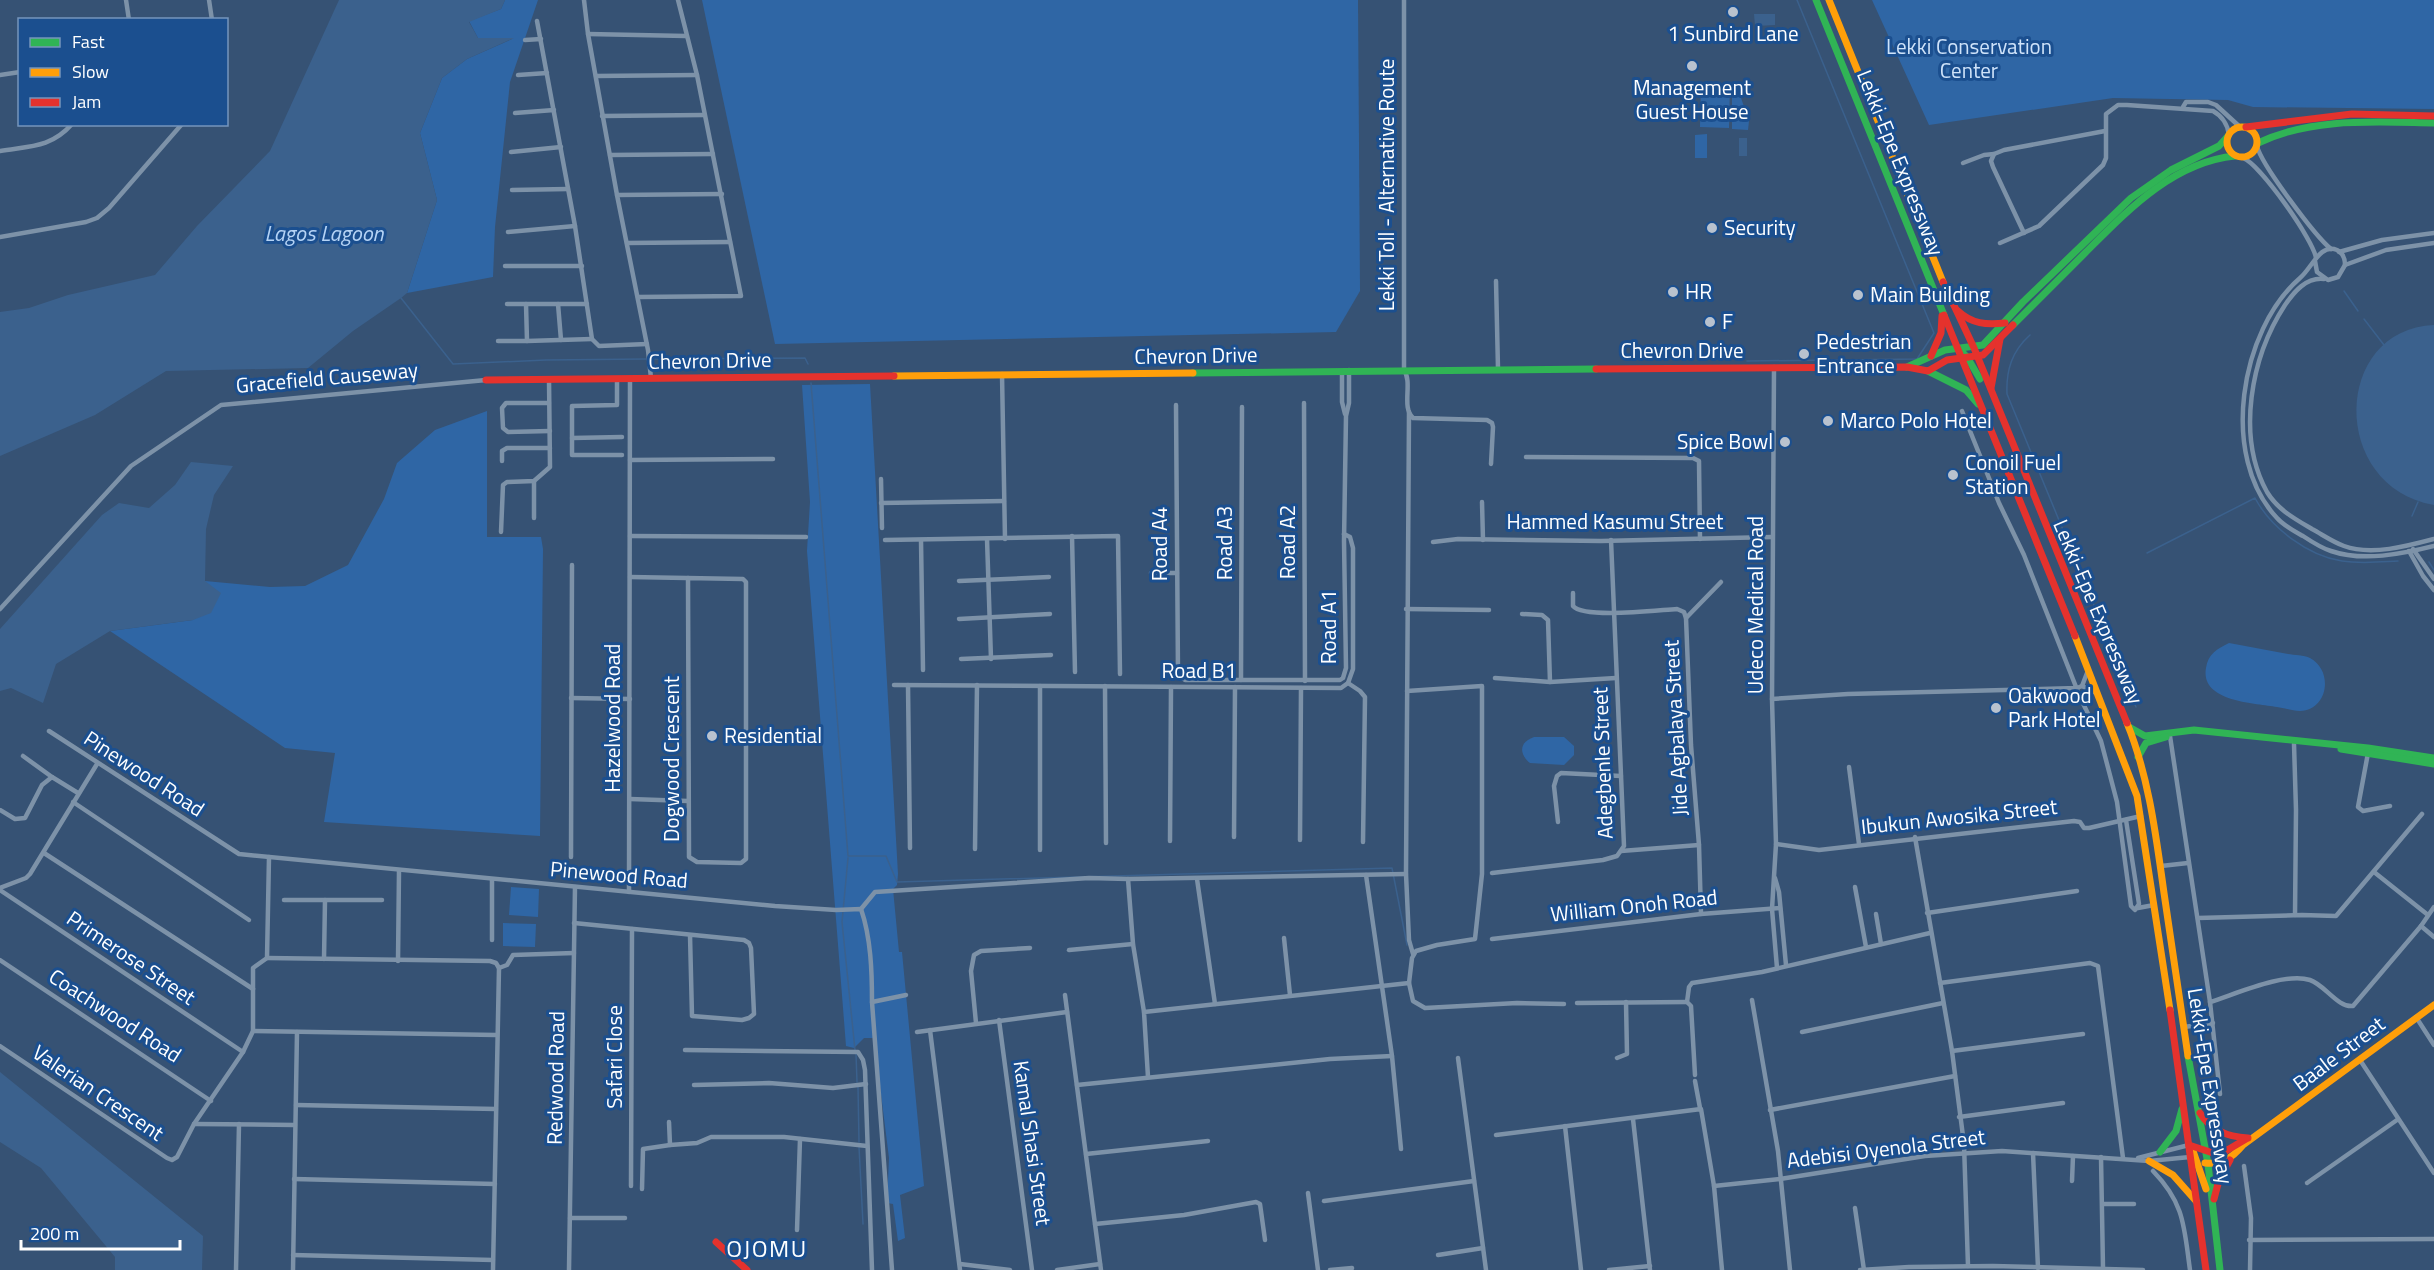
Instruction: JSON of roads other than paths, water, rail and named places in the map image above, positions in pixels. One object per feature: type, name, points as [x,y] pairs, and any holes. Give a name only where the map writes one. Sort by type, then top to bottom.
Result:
[{"type":"main road","name":"Lekki-Epe Expressway","points":[[1816,0],[1942,310],[1965,351]]},
{"type":"main road","name":"Lekki-Epe Expressway","points":[[1829,0],[1951,302],[1985,411],[2126,765],[2141,816],[2199,1207],[2205,1270]]},
{"type":"main road","points":[[1928,371],[1965,351],[1983,345],[2023,302],[2131,198],[2171,170],[2219,146],[2235,128],[2352,114],[2434,116]]},
{"type":"main road","points":[[1965,351],[1976,357],[1983,355],[2120,218],[2145,198],[2201,164],[2219,157],[2243,158],[2253,153],[2258,144],[2282,133],[2351,122],[2434,123]]},
{"type":"main road","points":[[2243,127],[2254,133],[2258,144]]},
{"type":"main road","points":[[2228,135],[2228,149],[2235,156]]},
{"type":"main road","points":[[1924,266],[1931,272],[1953,325],[1981,382],[2011,456],[2021,468]]},
{"type":"main road","points":[[1951,302],[1967,320],[1974,323],[1983,325],[2005,323]]},
{"type":"main road","points":[[1931,356],[1941,333],[1942,310]]},
{"type":"main road","points":[[1992,396],[1992,376],[2000,339]]},
{"type":"main road","name":"Chevron Drive","points":[[1907,367],[1945,350],[1965,351]]},
{"type":"main road","name":"Lekki-Epe Expressway","points":[[1976,357],[2128,726],[2138,756],[2149,798],[2161,866],[2203,1151]]},
{"type":"main road","name":"Chevron Drive","points":[[486,380],[1346,370],[1907,367],[1928,371],[1966,390],[1985,411]]},
{"type":"main road","points":[[2128,726],[2145,736],[2194,730],[2368,748],[2434,758]]},
{"type":"main road","points":[[2138,756],[2146,743],[2170,736],[2196,733],[2368,753],[2434,764]]},
{"type":"main road","name":"Baale Street","points":[[2264,1131],[2434,1005]]},
{"type":"main road","points":[[2171,1023],[2177,1038],[2195,1141],[2203,1151],[2208,1164]]},
{"type":"main road","points":[[2193,1090],[2199,1109],[2209,1125],[2230,1137],[2248,1138]]},
{"type":"main road","points":[[2160,1152],[2180,1120],[2182,1095]]},
{"type":"main road","points":[[2189,1145],[2219,1155],[2264,1131]]},
{"type":"main road","points":[[2214,1225],[2214,1197],[2219,1180],[2230,1160],[2243,1145],[2264,1131]]},
{"type":"main road","points":[[2189,1145],[2198,1161],[2205,1182],[2214,1249],[2218,1259]]},
{"type":"main road","points":[[2190,1156],[2208,1164],[2230,1160]]},
{"type":"main road","points":[[2149,1161],[2165,1169],[2182,1183],[2199,1207]]},
{"type":"main road","name":"Lekki-Epe Expressway","points":[[2208,1164],[2220,1270]]},
{"type":"main road","points":[[716,1242],[747,1270]]},
{"type":"street","points":[[126,0],[129,18]]},
{"type":"street","points":[[209,0],[212,18]]},
{"type":"street","points":[[584,0],[602,116],[647,344],[651,378]]},
{"type":"street","points":[[638,297],[741,296],[697,75],[678,0]]},
{"type":"street","name":"Lekki Toll - Alternative Route","points":[[1404,0],[1404,370],[1408,378],[1409,412],[1406,874],[1409,940],[1413,954],[1408,983]]},
{"type":"street","points":[[537,21],[582,266],[592,339],[599,345],[647,344]]},
{"type":"street","points":[[588,34],[686,36]]},
{"type":"street","points":[[525,40],[541,39]]},
{"type":"street","points":[[0,75],[18,72]]},
{"type":"street","points":[[518,75],[547,73]]},
{"type":"street","points":[[596,75],[697,75]]},
{"type":"street","points":[[2183,107],[2186,102],[2208,102],[2222,109],[2243,127]]},
{"type":"street","points":[[2000,243],[2039,226],[2103,165],[2106,158],[2106,114],[2118,105],[2183,107],[2187,110],[2213,111],[2227,127],[2228,135]]},
{"type":"street","points":[[515,113],[554,110]]},
{"type":"street","points":[[602,116],[704,115]]},
{"type":"street","points":[[0,151],[48,143],[60,138],[70,126]]},
{"type":"street","points":[[0,237],[79,224],[97,218],[109,208],[180,126]]},
{"type":"street","points":[[1963,163],[2004,150],[2105,131]]},
{"type":"street","points":[[2258,144],[2262,159],[2313,229],[2331,249],[2342,255],[2346,265]]},
{"type":"street","points":[[511,152],[561,147]]},
{"type":"street","points":[[610,155],[713,154]]},
{"type":"street","points":[[1994,154],[1991,160],[1993,167],[2024,233]]},
{"type":"street","points":[[2243,158],[2253,163],[2310,240],[2317,272],[2325,279]]},
{"type":"street","points":[[512,190],[568,189]]},
{"type":"street","points":[[617,195],[722,194]]},
{"type":"street","points":[[508,232],[575,226]]},
{"type":"street","points":[[2339,252],[2382,240],[2434,233]]},
{"type":"street","points":[[627,243],[730,242]]},
{"type":"street","points":[[2434,243],[2386,250],[2346,265],[2338,278],[2312,280],[2292,295],[2275,321],[2264,346],[2254,380],[2251,412],[2254,450],[2261,477],[2279,507],[2290,516],[2329,539],[2352,548],[2409,545],[2434,539]]},
{"type":"street","points":[[2331,249],[2321,252],[2279,301],[2264,327],[2252,357],[2246,382],[2243,419],[2246,447],[2252,471],[2262,498],[2276,517],[2320,547],[2340,554],[2361,556],[2412,551],[2434,546]]},
{"type":"street","points":[[506,266],[582,266]]},
{"type":"street","points":[[1496,281],[1498,369]]},
{"type":"street","points":[[507,304],[587,304]]},
{"type":"street","points":[[526,304],[527,341]]},
{"type":"street","points":[[558,304],[561,340]]},
{"type":"street","points":[[498,341],[592,339]]},
{"type":"street","name":"Udeco Medical Road","points":[[1774,367],[1772,537],[1775,878]]},
{"type":"street","name":"Road A1","points":[[1185,680],[1340,680],[1346,673],[1344,534],[1346,416],[1349,403],[1346,370]]},
{"type":"street","points":[[1002,374],[1005,539]]},
{"type":"street","name":"Hazelwood Road","points":[[629,892],[630,378]]},
{"type":"street","points":[[501,532],[503,485],[507,482],[534,481],[550,467],[549,379]]},
{"type":"street","points":[[617,379],[617,405],[572,406],[572,454],[622,455]]},
{"type":"street","name":"Gracefield Causeway","points":[[0,609],[131,466],[221,405],[486,380]]},
{"type":"street","points":[[549,403],[506,403],[502,408],[503,428],[508,432],[550,431]]},
{"type":"street","name":"Road A2","points":[[1304,403],[1305,681]]},
{"type":"street","name":"Road A4","points":[[1176,405],[1177,671],[1181,679],[1185,680]]},
{"type":"street","name":"Road A3","points":[[1242,407],[1242,680]]},
{"type":"street","points":[[1962,411],[2101,741],[2123,821],[2132,909],[2154,905]]},
{"type":"street","points":[[1409,412],[1413,418],[1487,420],[1492,423],[1491,464]]},
{"type":"street","points":[[572,438],[622,437]]},
{"type":"street","points":[[502,461],[502,450],[507,448],[550,448]]},
{"type":"street","points":[[1526,457],[1693,458],[1699,461],[1701,472],[1700,539]]},
{"type":"street","points":[[630,460],[773,459]]},
{"type":"street","points":[[880,479],[882,528]]},
{"type":"street","points":[[534,481],[534,518]]},
{"type":"street","points":[[881,503],[1005,501]]},
{"type":"street","points":[[1482,502],[1483,540]]},
{"type":"street","points":[[1344,534],[1350,537],[1353,548],[1353,669],[1348,683],[1365,697],[1364,842]]},
{"type":"street","points":[[630,536],[806,537]]},
{"type":"street","points":[[1072,536],[1076,672]]},
{"type":"street","points":[[885,540],[1118,536],[1120,674]]},
{"type":"street","name":"Hammed Kasumu Street","points":[[1433,542],[1458,539],[1611,540],[1772,537]]},
{"type":"street","points":[[987,539],[991,659]]},
{"type":"street","points":[[921,540],[923,670]]},
{"type":"street","name":"Adegbenle Street","points":[[1492,873],[1603,860],[1617,856],[1625,840],[1612,613],[1611,540]]},
{"type":"street","points":[[2409,545],[2422,576],[2434,590]]},
{"type":"street","points":[[2412,551],[2434,579]]},
{"type":"street","points":[[571,856],[572,565]]},
{"type":"street","points":[[1151,573],[1177,573]]},
{"type":"street","points":[[630,577],[688,578]]},
{"type":"street","points":[[959,581],[1049,577]]},
{"type":"street","name":"Dogwood Crescent","points":[[688,578],[743,579],[746,586],[746,859],[744,862],[697,862],[689,858],[688,578]]},
{"type":"street","points":[[1686,618],[1721,582]]},
{"type":"street","name":"Jide Agbalaya Street","points":[[1573,593],[1573,606],[1577,610],[1612,613],[1677,609],[1684,612],[1699,845],[1701,914]]},
{"type":"street","points":[[1406,609],[1489,610]]},
{"type":"street","points":[[959,619],[1050,614]]},
{"type":"street","points":[[1522,614],[1542,615],[1548,620],[1550,682]]},
{"type":"street","points":[[961,659],[1051,655]]},
{"type":"street","points":[[2079,687],[2086,679],[2087,668]]},
{"type":"street","points":[[1495,678],[1550,682],[1616,678]]},
{"type":"street","name":"Road B1","points":[[894,684],[1341,688],[1348,683]]},
{"type":"street","points":[[908,685],[910,848]]},
{"type":"street","points":[[975,849],[977,685]]},
{"type":"street","points":[[1040,686],[1040,850]]},
{"type":"street","points":[[1105,686],[1106,843]]},
{"type":"street","points":[[1407,691],[1482,686],[1482,874],[1475,939],[1437,945],[1413,954]]},
{"type":"street","points":[[1170,841],[1171,687]]},
{"type":"street","points":[[1234,837],[1235,687]]},
{"type":"street","points":[[1773,699],[1848,694],[2079,687],[2099,695]]},
{"type":"street","points":[[1300,840],[1301,688]]},
{"type":"street","points":[[571,698],[630,699]]},
{"type":"street","name":"Pinewood Road","points":[[49,731],[234,853],[492,880],[836,910],[861,909]]},
{"type":"street","points":[[2170,736],[2213,1023],[2220,1094]]},
{"type":"street","points":[[2294,744],[2295,915]]},
{"type":"street","points":[[2368,753],[2358,807],[2363,811],[2390,806]]},
{"type":"street","points":[[23,756],[78,793]]},
{"type":"street","points":[[2,888],[26,878],[44,853],[97,764]]},
{"type":"street","points":[[1849,767],[1859,844]]},
{"type":"street","points":[[1558,822],[1554,786],[1557,776],[1561,774],[1621,776]]},
{"type":"street","points":[[0,810],[15,819],[25,818],[42,785],[52,777]]},
{"type":"street","points":[[630,799],[688,801]]},
{"type":"street","points":[[73,802],[249,920]]},
{"type":"street","points":[[2198,918],[2336,916],[2422,814]]},
{"type":"street","name":"Ibukun Awosika Street","points":[[1776,844],[1812,850],[2074,820],[2080,822],[2084,828],[2089,828],[2141,816]]},
{"type":"street","points":[[1915,837],[1952,1051],[1965,1153],[1968,1266]]},
{"type":"street","points":[[1621,851],[1699,845]]},
{"type":"street","points":[[44,853],[253,989]]},
{"type":"street","points":[[267,958],[269,857]]},
{"type":"street","points":[[2161,866],[2188,863]]},
{"type":"street","points":[[398,961],[399,871]]},
{"type":"street","points":[[2374,872],[2428,915]]},
{"type":"street","points":[[1366,874],[1392,1056],[1401,1149]]},
{"type":"street","points":[[892,1270],[872,1002],[872,970],[866,924],[861,909],[875,892],[1089,879],[1406,874]]},
{"type":"street","points":[[1775,878],[1786,965]]},
{"type":"street","points":[[1775,878],[1772,909],[1777,968]]},
{"type":"street","points":[[1128,879],[1133,944],[1144,1012],[1148,1077]]},
{"type":"street","points":[[1197,879],[1215,1004]]},
{"type":"street","points":[[492,880],[492,940]]},
{"type":"street","name":"Primerose Street","points":[[0,882],[2,888],[243,1052]]},
{"type":"street","name":"Redwood Road","points":[[569,1270],[575,887]]},
{"type":"street","points":[[1855,887],[1866,947]]},
{"type":"street","points":[[1927,913],[2077,891]]},
{"type":"street","points":[[284,900],[382,900]]},
{"type":"street","points":[[324,959],[325,900]]},
{"type":"street","points":[[2210,1002],[2284,980],[2300,978],[2318,983],[2345,1005],[2353,1006],[2421,926],[2434,907]]},
{"type":"street","name":"William Onoh Road","points":[[1492,939],[1701,914],[1780,908]]},
{"type":"street","points":[[1876,914],[1881,944]]},
{"type":"street","points":[[574,922],[744,940],[749,942],[752,948],[754,1014],[742,1020],[692,1016],[690,935]]},
{"type":"street","points":[[2421,926],[2434,937]]},
{"type":"street","name":"Safari Close","points":[[631,1186],[632,929]]},
{"type":"street","points":[[1687,1002],[1689,987],[1692,983],[1777,968],[1930,933]]},
{"type":"street","points":[[1284,938],[1290,995]]},
{"type":"street","points":[[1069,950],[1133,944]]},
{"type":"street","points":[[976,1023],[971,972],[974,955],[981,951],[1030,948]]},
{"type":"street","points":[[499,968],[507,965],[513,955],[574,953]]},
{"type":"street","points":[[493,1270],[499,968],[496,963],[489,961],[267,958],[253,968],[253,1031],[496,1035]]},
{"type":"street","name":"Coachwood Road","points":[[0,960],[211,1101]]},
{"type":"street","points":[[1940,983],[2090,963],[2098,966],[2123,1158]]},
{"type":"street","points":[[1144,1012],[1380,984],[1408,983],[1413,1001],[1425,1008],[1564,1004]]},
{"type":"street","points":[[1057,1270],[1100,1267],[1065,994]]},
{"type":"street","points":[[872,1002],[906,995]]},
{"type":"street","points":[[1752,1000],[1780,1179],[1790,1270]]},
{"type":"street","points":[[1617,1058],[1627,1054],[1626,1002]]},
{"type":"street","points":[[1577,1003],[1687,1002],[1691,1006],[1695,1078],[1714,1186],[1722,1270]]},
{"type":"street","points":[[1802,1032],[1943,1003]]},
{"type":"street","points":[[917,1032],[1067,1012]]},
{"type":"street","points":[[2416,1017],[2434,1045]]},
{"type":"street","name":"Kamal Shasi Street","points":[[999,1020],[1032,1270]]},
{"type":"street","points":[[2184,1027],[2213,1023]]},
{"type":"street","points":[[930,1030],[960,1267],[1010,1270]]},
{"type":"street","name":"Valerian Crescent","points":[[0,1046],[172,1160],[177,1157],[194,1124],[243,1052],[253,1031]]},
{"type":"street","points":[[293,1270],[297,1032]]},
{"type":"street","points":[[1952,1051],[2083,1034]]},
{"type":"street","points":[[685,1050],[858,1052],[863,1060],[860,1086],[867,1146],[872,1270]]},
{"type":"street","points":[[1077,1085],[1330,1059],[1392,1056]]},
{"type":"street","points":[[1458,1058],[1486,1270]]},
{"type":"street","points":[[2360,1060],[2434,1173]]},
{"type":"street","points":[[1770,1110],[1955,1076]]},
{"type":"street","points":[[694,1085],[734,1083],[833,1089],[860,1086]]},
{"type":"street","points":[[1959,1118],[2063,1103]]},
{"type":"street","points":[[296,1105],[496,1109]]},
{"type":"street","points":[[1496,1135],[1633,1119],[1700,1108]]},
{"type":"street","points":[[1609,1270],[1650,1268],[1633,1119]]},
{"type":"street","points":[[2307,1183],[2397,1119]]},
{"type":"street","points":[[669,1122],[670,1145]]},
{"type":"street","points":[[194,1124],[295,1125]]},
{"type":"street","points":[[236,1270],[238,1124]]},
{"type":"street","points":[[1565,1126],[1581,1270]]},
{"type":"street","points":[[642,1189],[643,1149],[697,1143],[711,1137],[784,1137],[867,1146]]},
{"type":"street","points":[[797,1230],[800,1139]]},
{"type":"street","points":[[1086,1154],[1209,1141]]},
{"type":"street","points":[[2135,1158],[2189,1145]]},
{"type":"street","name":"Adebisi Oyenola Street","points":[[1714,1186],[1780,1179],[1925,1156],[1965,1153],[2002,1151],[2135,1158]]},
{"type":"street","points":[[2033,1153],[2038,1268]]},
{"type":"street","points":[[2072,1180],[2073,1156]]},
{"type":"street","points":[[2135,1158],[2149,1161],[2190,1156]]},
{"type":"street","points":[[2101,1157],[2103,1268]]},
{"type":"street","points":[[2244,1166],[2250,1202],[2250,1270]]},
{"type":"street","points":[[2153,1171],[2169,1188],[2181,1210],[2190,1270]]},
{"type":"street","points":[[294,1179],[495,1184]]},
{"type":"street","points":[[1324,1201],[1474,1181]]},
{"type":"street","points":[[1308,1193],[1318,1270]]},
{"type":"street","points":[[1095,1224],[1184,1215],[1256,1202],[1260,1204],[1265,1240]]},
{"type":"street","points":[[2103,1204],[2134,1204]]},
{"type":"street","points":[[1855,1208],[1862,1270],[1951,1269],[1968,1266],[2143,1270]]},
{"type":"street","points":[[570,1218],[625,1218]]},
{"type":"street","points":[[2249,1240],[2434,1239]]},
{"type":"street","points":[[1438,1255],[1483,1248]]},
{"type":"street","points":[[293,1255],[493,1260]]},
{"type":"street","points":[[1330,1270],[1352,1268]]},
{"type":"water","name":"Lagos Lagoon","points":[[339,0],[505,0],[501,9],[469,22],[478,38],[514,38],[467,59],[442,78],[420,133],[437,200],[407,293],[353,331],[308,368],[166,371],[95,415],[0,456],[0,312],[29,308],[68,295],[155,275],[197,226],[270,151]]},
{"type":"water","points":[[1754,14],[1775,14],[1775,25],[1755,26]]},
{"type":"water","points":[[1739,138],[1747,138],[1747,156],[1739,156]]},
{"type":"water","points":[[2434,325],[2434,505],[2400,492],[2375,470],[2361,441],[2356,410],[2361,379],[2376,352],[2400,333]]},
{"type":"water","points":[[191,462],[233,466],[214,495],[206,529],[205,581],[221,593],[211,613],[193,620],[110,631],[56,664],[43,703],[11,688],[0,691],[0,629],[102,515],[119,503],[149,508],[175,485]]},
{"type":"water","points":[[0,1072],[203,1236],[202,1270],[115,1270],[115,1257],[41,1168],[0,1142]]},
{"type":"waterway","points":[[1747,361],[1917,359],[1934,333],[1797,0]]},
{"type":"waterway","points":[[2344,291],[2358,311]]},
{"type":"waterway","points":[[401,298],[453,364],[646,359]]},
{"type":"waterway","points":[[2364,319],[2384,345]]},
{"type":"waterway","points":[[2030,335],[2011,362],[2007,394],[2136,707]]},
{"type":"waterway","points":[[651,359],[805,358],[808,364]]},
{"type":"waterway","points":[[811,383],[848,856],[886,856],[897,882],[1392,868],[1407,945]]},
{"type":"waterway","points":[[2147,553],[2255,498],[2281,530],[2316,553],[2349,562],[2398,561]]},
{"type":"waterway","points":[[2412,516],[2418,502]]},
{"type":"waterway","points":[[2429,562],[2434,570]]},
{"type":"waterway","points":[[848,858],[842,922],[855,1050]]},
{"type":"waterway","points":[[856,1054],[857,1082]]},
{"type":"waterway","points":[[858,1087],[859,1142]]},
{"type":"waterway","points":[[859,1147],[863,1224]]},
{"type":"place","name":"1 Sunbird Lane","points":[[1733,12]]},
{"type":"place","name":"Management Guest House","points":[[1692,66]]},
{"type":"place","name":"Security","points":[[1712,228]]},
{"type":"place","name":"HR","points":[[1673,292]]},
{"type":"place","name":"Main Building","points":[[1858,295]]},
{"type":"place","name":"F","points":[[1710,322]]},
{"type":"place","name":"Pedestrian Entrance","points":[[1804,354]]},
{"type":"place","name":"Marco Polo Hotel","points":[[1828,421]]},
{"type":"place","name":"Spice Bowl","points":[[1785,442]]},
{"type":"place","name":"Conoil Fuel Station","points":[[1953,475]]},
{"type":"place","name":"Oakwood Park Hotel","points":[[1996,708]]},
{"type":"place","name":"Residential","points":[[712,736]]},
{"type":"district","name":"OJOMU","points":[[767,1249]]},
{"type":"park label","name":"Lekki Conservation Center","points":[[1969,59]]}]
